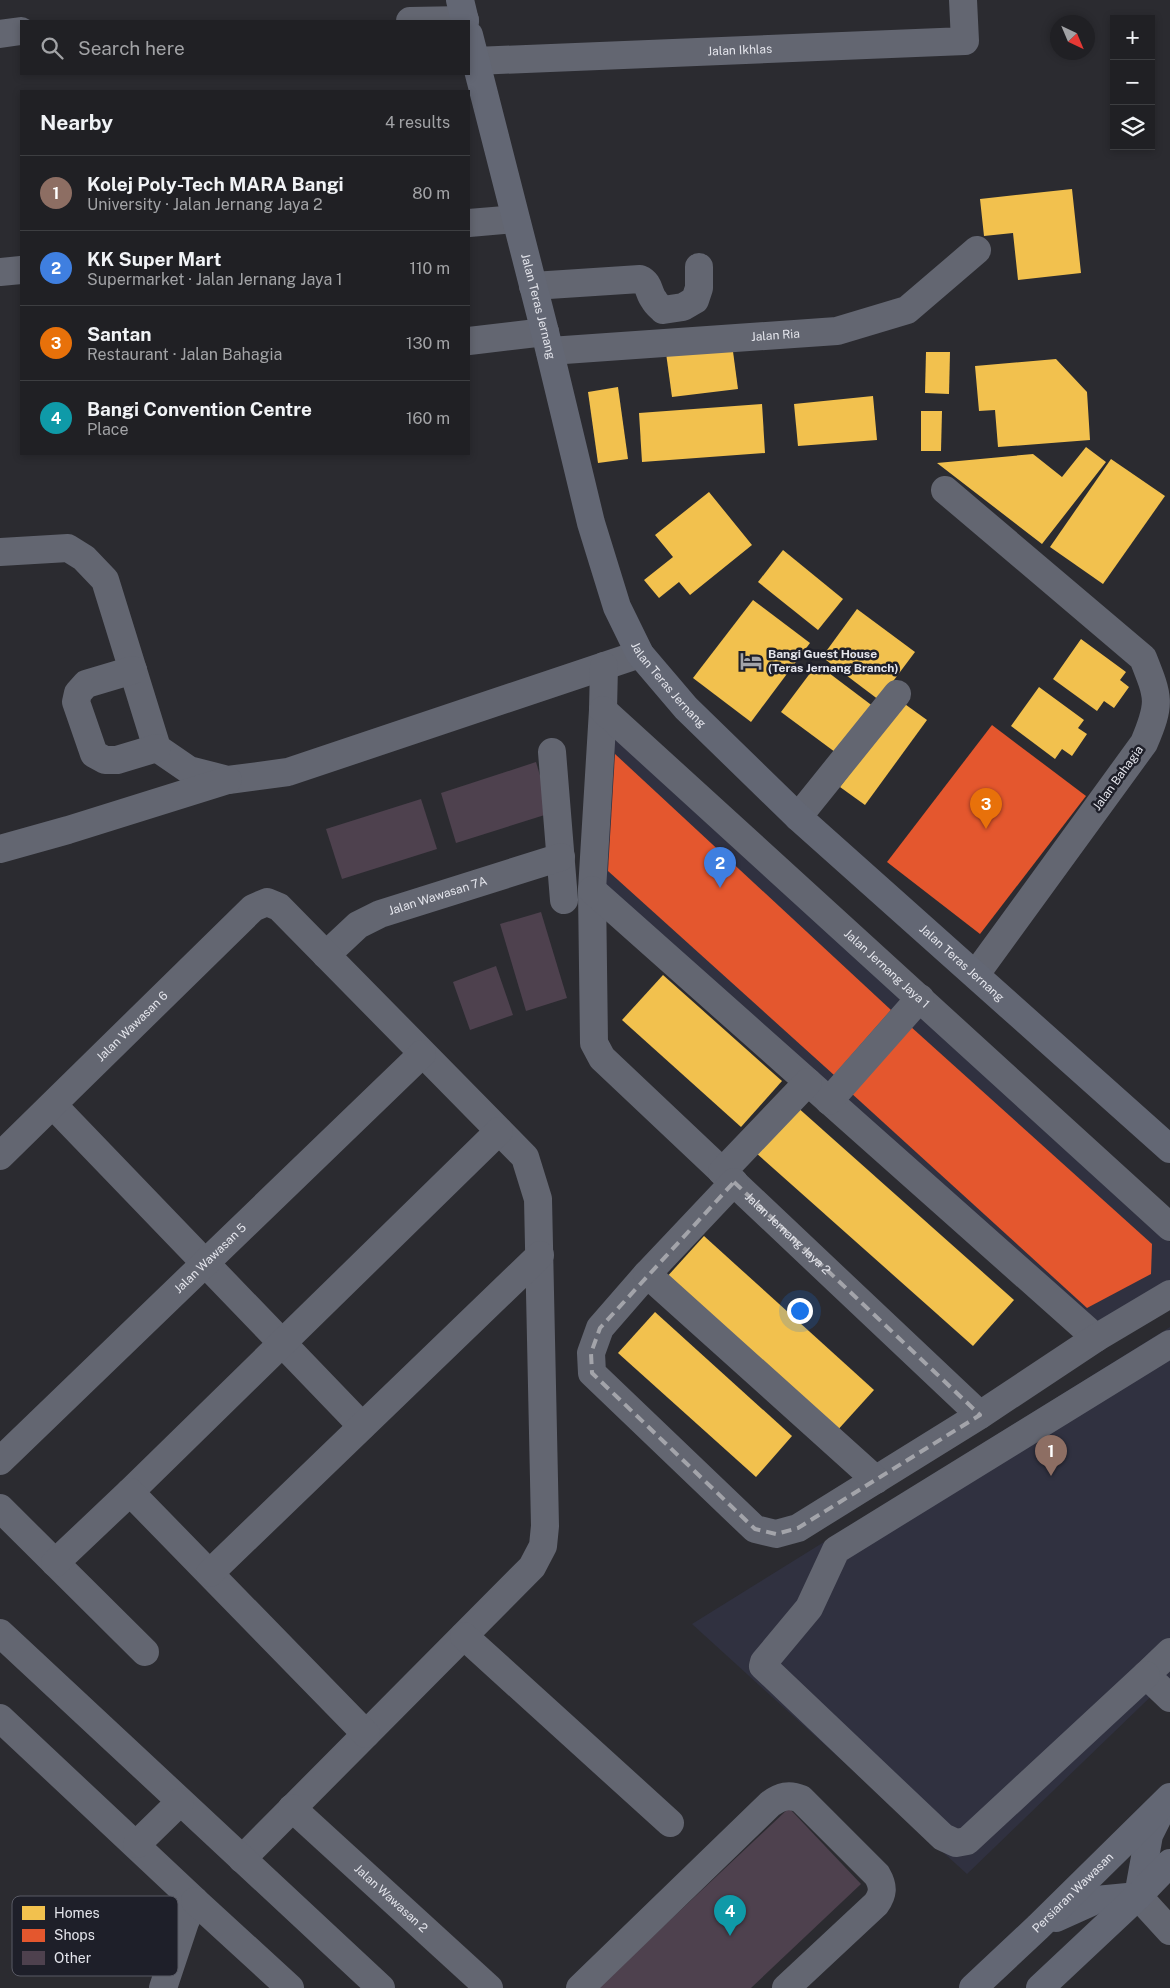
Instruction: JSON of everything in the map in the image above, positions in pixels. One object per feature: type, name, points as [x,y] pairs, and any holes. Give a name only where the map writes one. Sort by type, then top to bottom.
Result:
[{"type":"main road","name":"Jalan Teras Jernang","points":[[470,40],[548,341],[592,523],[617,607],[640,654],[686,708],[798,817],[1170,1148]]},
{"type":"main road","points":[[1138,1896],[1149,1836],[1168,1799]]},
{"type":"main road","name":"Persiaran Wawasan","points":[[973,1988],[1168,1799]]},
{"type":"main road","points":[[1040,1988],[1138,1896],[1170,1863]]},
{"type":"main road","points":[[1038,1927],[1096,1900],[1138,1896]]},
{"type":"street","name":"Jalan Ikhlas","points":[[470,28],[964,41],[963,0]]},
{"type":"street","points":[[0,34],[20,31]]},
{"type":"street","points":[[470,224],[516,219]]},
{"type":"street","name":"Jalan Ria","points":[[470,341],[548,341],[837,331],[907,310],[977,250]]},
{"type":"street","points":[[533,286],[640,279],[648,286],[652,299],[663,310],[673,310],[695,300],[699,288],[699,266]]},
{"type":"street","points":[[0,272],[20,270]]},
{"type":"street","name":"Jalan Bahagia","points":[[945,490],[1143,658],[1157,699],[1154,720],[1144,743],[976,974]]},
{"type":"street","points":[[0,552],[68,548],[84,558],[105,580],[158,748],[189,770],[228,780]]},
{"type":"street","points":[[0,849],[68,830],[228,780],[288,772],[640,654]]},
{"type":"street","points":[[604,666],[592,890],[1096,1338]]},
{"type":"street","points":[[133,670],[86,684],[78,693],[76,702],[94,754],[105,760],[117,760],[158,748]]},
{"type":"street","points":[[798,817],[897,694]]},
{"type":"street","name":"Jalan Jernang Jaya 1","points":[[603,710],[1170,1227]]},
{"type":"street","points":[[552,752],[564,900]]},
{"type":"street","name":"Jalan Wawasan 7A","points":[[326,955],[358,925],[380,914],[561,857]]},
{"type":"street","name":"Jalan Jernang Jaya 2","points":[[592,890],[594,1043],[596,1051],[980,1415]]},
{"type":"street","name":"Jalan Wawasan 6","points":[[0,1156],[253,908],[267,902],[280,907],[326,955]]},
{"type":"street","points":[[242,1859],[532,1567],[543,1546],[545,1526],[538,1199],[525,1157],[326,955]]},
{"type":"street","points":[[829,1101],[920,998]]},
{"type":"street","name":"Jalan Wawasan 5","points":[[0,1461],[422,1054]]},
{"type":"street","points":[[808,1082],[600,1328],[591,1353],[592,1373],[755,1529],[776,1534],[798,1528],[980,1415],[1096,1338],[1170,1294]]},
{"type":"street","points":[[53,1105],[362,1426]]},
{"type":"street","points":[[55,1563],[499,1131]]},
{"type":"street","points":[[210,1573],[540,1255]]},
{"type":"street","points":[[647,1274],[876,1480]]},
{"type":"street","points":[[1170,1344],[836,1550],[809,1608],[764,1662],[764,1666],[943,1837],[956,1843],[967,1841],[1170,1652]]},
{"type":"street","points":[[130,1492],[366,1734]]},
{"type":"street","points":[[0,1508],[145,1652]]},
{"type":"street","points":[[0,1633],[381,1988]]},
{"type":"street","points":[[464,1636],[670,1823]]},
{"type":"street","points":[[1146,1674],[1170,1698]]},
{"type":"street","points":[[0,1718],[290,1988]]},
{"type":"street","points":[[580,1988],[770,1804],[780,1797],[792,1795],[801,1799],[877,1875],[882,1883],[882,1894],[876,1904],[786,1988]]},
{"type":"street","points":[[137,1844],[180,1802]]},
{"type":"street","name":"Jalan Wawasan 2","points":[[292,1808],[489,1988]]},
{"type":"street","points":[[1138,1896],[1170,1931]]},
{"type":"street","points":[[178,1943],[195,1901]]},
{"type":"street","points":[[163,1988],[167,1976]]},
{"type":"highlighted area","points":[[734,1182],[980,1415],[798,1528],[776,1534],[755,1529],[592,1373],[591,1353],[600,1328]]},
{"type":"shaded area","points":[[612,732],[1170,1242],[1170,1281],[1096,1325],[602,889]]},
{"type":"shaded area","points":[[1170,1327],[1170,1678],[967,1874],[692,1624]]},
{"type":"building: Homes","points":[[1072,189],[1081,273],[1018,280],[1013,233],[984,236],[980,199]]},
{"type":"building: Homes","points":[[732,344],[738,389],[672,397],[666,353]]},
{"type":"building: Homes","points":[[926,352],[950,352],[949,394],[925,393]]},
{"type":"building: Homes","points":[[1056,359],[1087,392],[1090,440],[998,447],[995,410],[979,411],[975,366]]},
{"type":"building: Homes","points":[[618,387],[628,459],[598,463],[588,392]]},
{"type":"building: Homes","points":[[873,396],[877,440],[798,446],[794,404]]},
{"type":"building: Homes","points":[[762,404],[765,453],[642,462],[639,413]]},
{"type":"building: Homes","points":[[921,411],[942,411],[941,451],[921,451]]},
{"type":"building: Homes","points":[[1086,447],[1106,462],[1042,544],[937,463],[1033,454],[1062,477]]},
{"type":"building: Homes","points":[[1111,459],[1165,496],[1103,584],[1050,547]]},
{"type":"building: Homes","points":[[709,492],[752,545],[690,595],[679,582],[659,598],[644,580],[673,557],[655,535]]},
{"type":"building: Homes","points":[[783,550],[843,599],[818,630],[758,582]]},
{"type":"building: Homes","name":"Bangi Guest House (Teras Jernang Branch)","points":[[753,600],[810,643],[751,722],[693,678]]},
{"type":"building: Homes","points":[[857,609],[915,652],[879,700],[822,657]]},
{"type":"building: Homes","points":[[1081,639],[1126,672],[1120,680],[1129,687],[1114,708],[1104,701],[1097,711],[1053,679]]},
{"type":"building: Homes","points":[[817,664],[874,707],[839,755],[781,712]]},
{"type":"building: Homes","points":[[1039,687],[1084,720],[1078,728],[1087,734],[1072,756],[1062,749],[1055,759],[1011,726]]},
{"type":"building: Homes","points":[[902,702],[927,720],[865,805],[840,787]]},
{"type":"building: Homes","points":[[663,975],[782,1081],[741,1127],[622,1020]]},
{"type":"building: Homes","points":[[796,1106],[1014,1300],[973,1346],[755,1152]]},
{"type":"building: Homes","points":[[704,1236],[874,1390],[835,1433],[665,1279]]},
{"type":"building: Homes","points":[[655,1312],[792,1436],[756,1477],[618,1353]]},
{"type":"building: Shops","points":[[992,725],[1086,796],[980,934],[887,862]]},
{"type":"building: Shops","points":[[615,754],[891,1010],[834,1075],[608,871]]},
{"type":"building: Shops","points":[[910,1026],[1152,1244],[1151,1274],[1087,1308],[850,1092]]},
{"type":"building: Other","points":[[536,762],[551,813],[456,843],[441,793]]},
{"type":"building: Other","points":[[421,799],[437,849],[342,879],[326,829]]},
{"type":"building: Other","points":[[541,912],[567,998],[526,1011],[500,924]]},
{"type":"building: Other","points":[[496,966],[513,1015],[470,1030],[453,982]]},
{"type":"building: Other","points":[[789,1808],[861,1884],[751,1988],[598,1988]]},
{"type":"place","name":"Bangi Guest House (Teras Jernang Branch)","points":[[751,661]]},
{"type":"place","name":"Santan","points":[[986,829]]},
{"type":"place","name":"KK Super Mart","points":[[720,888]]},
{"type":"place","name":"Kolej Poly-Tech MARA Bangi","points":[[1051,1476]]},
{"type":"place","name":"Bangi Convention Centre","points":[[730,1936]]}]
